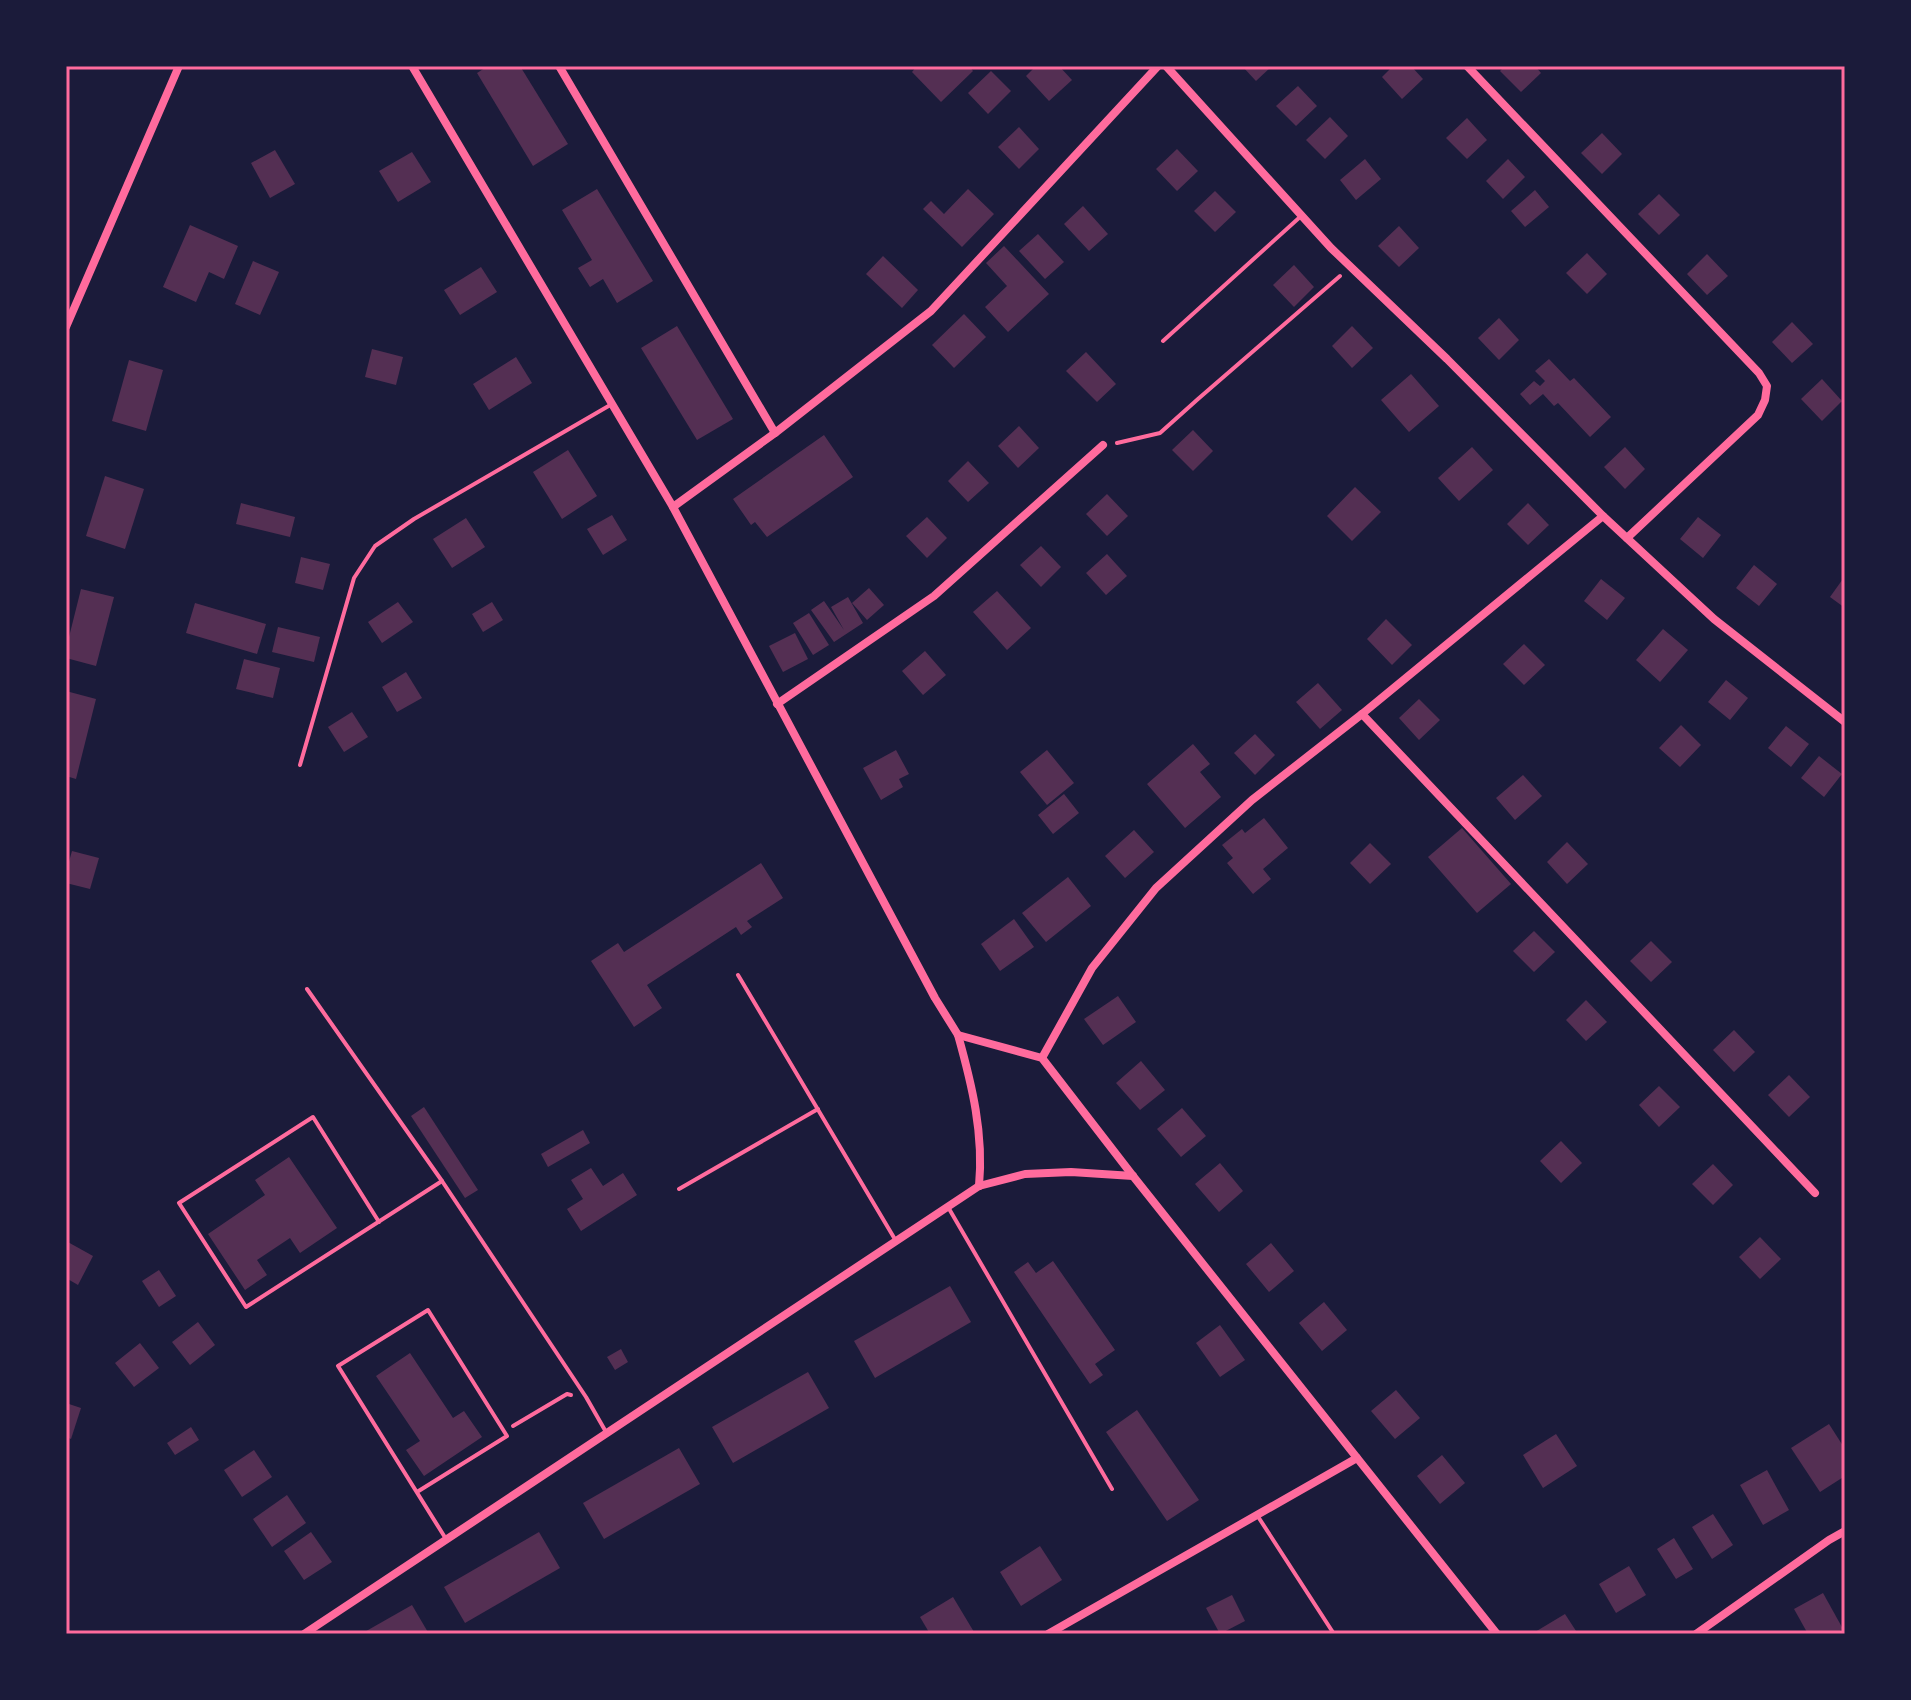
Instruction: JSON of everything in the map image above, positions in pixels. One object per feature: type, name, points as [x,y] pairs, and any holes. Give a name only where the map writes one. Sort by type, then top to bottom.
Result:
[{"type":"street","points":[[66,327],[179,66]]},
{"type":"street","points":[[412,66],[673,507],[935,998],[958,1035],[978,1119],[982,1159],[979,1186]]},
{"type":"street","points":[[559,66],[775,433]]},
{"type":"street","points":[[673,507],[775,433],[931,311],[1158,66]]},
{"type":"street","points":[[1166,66],[1351,267],[1603,516],[1714,619],[1845,722]]},
{"type":"street","points":[[1467,66],[1759,373],[1767,386],[1758,415],[1627,538]]},
{"type":"street","points":[[777,704],[934,596],[1103,445]]},
{"type":"street","points":[[1042,1058],[1092,968],[1156,888],[1252,800],[1603,516]]},
{"type":"street","points":[[1362,714],[1815,1193]]},
{"type":"street","points":[[958,1035],[1042,1058],[1497,1634]]},
{"type":"street","points":[[304,1634],[979,1186],[1025,1174],[1071,1172],[1133,1176]]},
{"type":"street","points":[[1048,1634],[1357,1458]]},
{"type":"street","points":[[1696,1634],[1845,1531]]},
{"type":"lane","points":[[1163,341],[1302,216]]},
{"type":"lane","points":[[300,765],[354,578],[375,546],[414,519],[612,404]]},
{"type":"lane","points":[[738,975],[896,1241]]},
{"type":"lane","points":[[307,989],[442,1181],[586,1397],[606,1432]]},
{"type":"lane","points":[[679,1189],[818,1109]]},
{"type":"lane","points":[[379,1222],[313,1117],[179,1203],[246,1307],[379,1222],[442,1181]]},
{"type":"lane","points":[[947,1207],[1112,1489]]},
{"type":"lane","points":[[417,1492],[507,1436],[428,1310],[338,1366],[446,1539]]},
{"type":"lane","points":[[1257,1515],[1334,1634]]},
{"type":"path","points":[[1103,445],[1160,433],[1351,267]]},
{"type":"path","points":[[504,1431],[567,1394],[586,1397]]},
{"type":"building","points":[[488,66],[520,66],[568,144],[533,166],[477,73]]},
{"type":"building","points":[[917,66],[969,66],[973,71],[941,102],[912,72]]},
{"type":"building","points":[[1036,66],[1059,66],[1072,80],[1049,101],[1026,76]]},
{"type":"building","points":[[1242,66],[1272,66],[1256,81]]},
{"type":"building","points":[[1393,66],[1411,66],[1423,79],[1402,99],[1382,77]]},
{"type":"building","points":[[1505,66],[1535,66],[1541,73],[1521,92],[1500,71]]},
{"type":"building","points":[[991,71],[1011,91],[988,114],[968,93]]},
{"type":"building","points":[[1298,86],[1317,106],[1296,126],[1276,106]]},
{"type":"building","points":[[1330,117],[1348,136],[1325,159],[1306,140]]},
{"type":"building","points":[[1467,118],[1487,140],[1467,159],[1446,138]]},
{"type":"building","points":[[1019,127],[1039,149],[1019,169],[998,147]]},
{"type":"building","points":[[1602,133],[1622,154],[1602,174],[1581,153]]},
{"type":"building","points":[[1177,149],[1198,171],[1177,191],[1156,169]]},
{"type":"building","points":[[275,150],[295,184],[270,198],[251,163]]},
{"type":"building","points":[[412,152],[431,182],[398,202],[379,171]]},
{"type":"building","points":[[1365,159],[1381,179],[1356,200],[1340,180]]},
{"type":"building","points":[[1508,159],[1525,177],[1503,199],[1486,181]]},
{"type":"building","points":[[597,189],[653,281],[617,303],[603,279],[590,287],[578,268],[592,260],[562,210]]},
{"type":"building","points":[[968,189],[994,214],[962,247],[923,209],[931,201],[944,214]]},
{"type":"building","points":[[1535,190],[1549,207],[1525,227],[1511,211]]},
{"type":"building","points":[[1215,191],[1236,212],[1215,232],[1194,211]]},
{"type":"building","points":[[1659,194],[1680,215],[1659,235],[1638,214]]},
{"type":"building","points":[[1083,206],[1108,234],[1089,251],[1064,224]]},
{"type":"building","points":[[190,225],[238,246],[224,279],[209,272],[196,302],[163,287]]},
{"type":"building","points":[[1399,226],[1419,248],[1399,267],[1378,246]]},
{"type":"building","points":[[1038,234],[1064,262],[1045,279],[1019,251]]},
{"type":"building","points":[[1004,246],[1049,294],[1008,332],[985,307],[1007,286],[986,263]]},
{"type":"building","points":[[1587,253],[1607,274],[1587,294],[1566,273]]},
{"type":"building","points":[[1707,254],[1728,276],[1707,295],[1687,274]]},
{"type":"building","points":[[883,256],[918,290],[902,308],[866,274]]},
{"type":"building","points":[[253,261],[279,272],[260,315],[235,304]]},
{"type":"building","points":[[1294,265],[1314,287],[1294,307],[1273,285]]},
{"type":"building","points":[[481,267],[497,292],[460,315],[444,290]]},
{"type":"building","points":[[964,314],[986,337],[954,368],[932,345]]},
{"type":"building","points":[[1499,318],[1519,340],[1499,360],[1478,338]]},
{"type":"building","points":[[1792,322],[1813,344],[1792,363],[1772,342]]},
{"type":"building","points":[[677,326],[733,419],[697,440],[641,348]]},
{"type":"building","points":[[1352,326],[1373,348],[1352,368],[1332,346]]},
{"type":"building","points":[[372,349],[403,357],[396,385],[365,377]]},
{"type":"building","points":[[1086,352],[1116,384],[1097,402],[1066,371]]},
{"type":"building","points":[[516,357],[532,383],[489,410],[473,384]]},
{"type":"building","points":[[1549,359],[1570,381],[1574,378],[1611,417],[1590,437],[1558,403],[1554,406],[1543,394],[1530,405],[1520,394],[1534,381],[1540,386],[1545,381],[1535,371]]},
{"type":"building","points":[[129,360],[163,370],[146,431],[112,421]]},
{"type":"building","points":[[1411,374],[1439,406],[1409,432],[1381,400]]},
{"type":"building","points":[[1822,379],[1842,401],[1822,421],[1801,399]]},
{"type":"building","points":[[1019,426],[1039,448],[1018,468],[998,446]]},
{"type":"building","points":[[1193,430],[1213,451],[1193,471],[1172,450]]},
{"type":"building","points":[[824,435],[853,477],[767,537],[755,522],[751,525],[733,499]]},
{"type":"building","points":[[1472,447],[1493,470],[1459,501],[1438,478]]},
{"type":"building","points":[[1625,447],[1645,469],[1625,489],[1604,467]]},
{"type":"building","points":[[568,450],[597,496],[562,519],[533,472]]},
{"type":"building","points":[[968,461],[989,483],[968,502],[948,481]]},
{"type":"building","points":[[105,476],[144,489],[125,549],[86,536]]},
{"type":"building","points":[[1355,487],[1381,512],[1352,541],[1327,516]]},
{"type":"building","points":[[1107,494],[1128,516],[1107,536],[1086,514]]},
{"type":"building","points":[[241,503],[295,517],[290,537],[236,524]]},
{"type":"building","points":[[1528,503],[1549,525],[1528,545],[1507,524]]},
{"type":"building","points":[[612,515],[627,540],[603,555],[587,529]]},
{"type":"building","points":[[927,517],[947,538],[927,558],[906,536]]},
{"type":"building","points":[[1698,517],[1721,535],[1703,558],[1680,539]]},
{"type":"building","points":[[466,518],[485,547],[452,568],[433,539]]},
{"type":"building","points":[[1041,546],[1061,567],[1041,587],[1020,565]]},
{"type":"building","points":[[1107,554],[1127,576],[1106,595],[1086,573]]},
{"type":"building","points":[[301,557],[330,564],[323,590],[295,583]]},
{"type":"building","points":[[1754,565],[1777,584],[1759,606],[1736,588]]},
{"type":"building","points":[[1845,576],[1845,608],[1830,597]]},
{"type":"building","points":[[1601,579],[1625,598],[1607,620],[1584,601]]},
{"type":"building","points":[[869,588],[884,605],[867,620],[852,603]]},
{"type":"building","points":[[81,589],[114,597],[96,666],[66,658]]},
{"type":"building","points":[[997,591],[1031,628],[1007,650],[973,612]]},
{"type":"building","points":[[848,597],[863,623],[834,642],[811,610],[824,601],[844,630],[831,607]]},
{"type":"building","points":[[398,602],[413,622],[382,643],[368,622]]},
{"type":"building","points":[[492,602],[503,620],[483,632],[472,614]]},
{"type":"building","points":[[195,603],[266,624],[257,654],[186,633]]},
{"type":"building","points":[[809,613],[829,645],[813,655],[793,623]]},
{"type":"building","points":[[1386,619],[1412,645],[1392,665],[1367,639]]},
{"type":"building","points":[[278,627],[320,637],[314,662],[272,652]]},
{"type":"building","points":[[1663,629],[1688,650],[1660,682],[1636,660]]},
{"type":"building","points":[[795,633],[808,659],[783,672],[769,646]]},
{"type":"building","points":[[1524,644],[1545,665],[1524,685],[1503,664]]},
{"type":"building","points":[[925,651],[946,675],[923,695],[902,671]]},
{"type":"building","points":[[244,659],[280,668],[273,698],[236,689]]},
{"type":"building","points":[[406,672],[422,698],[397,712],[382,687]]},
{"type":"building","points":[[1726,680],[1748,698],[1730,720],[1708,702]]},
{"type":"building","points":[[1318,683],[1342,710],[1320,729],[1296,702]]},
{"type":"building","points":[[66,691],[96,699],[76,779],[66,776]]},
{"type":"building","points":[[1419,699],[1440,720],[1419,740],[1399,718]]},
{"type":"building","points":[[352,712],[368,737],[344,752],[328,727]]},
{"type":"building","points":[[1681,725],[1701,745],[1680,767],[1659,748]]},
{"type":"building","points":[[1786,726],[1809,744],[1791,767],[1768,748]]},
{"type":"building","points":[[1255,734],[1275,755],[1255,775],[1234,753]]},
{"type":"building","points":[[1193,744],[1210,764],[1200,772],[1221,797],[1185,828],[1147,784]]},
{"type":"building","points":[[896,750],[909,774],[899,779],[903,787],[881,800],[863,768]]},
{"type":"building","points":[[1047,750],[1074,783],[1047,805],[1020,772]]},
{"type":"building","points":[[1819,756],[1842,774],[1824,797],[1801,778]]},
{"type":"building","points":[[1523,775],[1542,796],[1515,820],[1496,798]]},
{"type":"building","points":[[1064,794],[1079,813],[1053,834],[1038,815]]},
{"type":"building","points":[[1264,818],[1288,848],[1263,869],[1271,879],[1253,894],[1227,863],[1233,858],[1222,845],[1242,829],[1245,833]]},
{"type":"building","points":[[1462,828],[1511,884],[1477,913],[1428,857]]},
{"type":"building","points":[[1134,830],[1154,852],[1125,878],[1105,856]]},
{"type":"building","points":[[1567,842],[1588,864],[1567,884],[1547,862]]},
{"type":"building","points":[[1370,843],[1391,864],[1370,884],[1350,863]]},
{"type":"building","points":[[72,851],[99,858],[90,889],[66,883]]},
{"type":"building","points":[[761,863],[783,898],[747,921],[752,927],[741,935],[736,927],[647,985],[662,1008],[634,1027],[591,961],[618,943],[624,952]]},
{"type":"building","points":[[1068,877],[1091,906],[1046,942],[1022,913]]},
{"type":"building","points":[[1014,919],[1034,947],[1000,971],[981,944]]},
{"type":"building","points":[[1534,931],[1555,952],[1534,972],[1513,951]]},
{"type":"building","points":[[1651,941],[1672,962],[1651,982],[1630,961]]},
{"type":"building","points":[[1118,996],[1136,1022],[1103,1045],[1084,1019]]},
{"type":"building","points":[[1586,1000],[1607,1022],[1586,1041],[1566,1020]]},
{"type":"building","points":[[1734,1030],[1755,1052],[1734,1072],[1713,1050]]},
{"type":"building","points":[[1141,1061],[1165,1090],[1140,1110],[1116,1083]]},
{"type":"building","points":[[1789,1075],[1810,1097],[1789,1117],[1768,1095]]},
{"type":"building","points":[[1659,1086],[1680,1107],[1659,1127],[1639,1105]]},
{"type":"building","points":[[424,1107],[478,1190],[465,1198],[411,1116]]},
{"type":"building","points":[[1182,1108],[1206,1136],[1181,1157],[1157,1129]]},
{"type":"building","points":[[583,1130],[590,1143],[548,1167],[541,1154]]},
{"type":"building","points":[[1561,1141],[1582,1163],[1561,1183],[1540,1161]]},
{"type":"building","points":[[289,1157],[337,1228],[300,1253],[290,1238],[257,1260],[267,1275],[245,1290],[208,1234],[265,1195],[255,1180]]},
{"type":"building","points":[[1220,1163],[1243,1191],[1219,1212],[1195,1184]]},
{"type":"building","points":[[1713,1164],[1733,1185],[1713,1205],[1692,1184]]},
{"type":"building","points":[[591,1168],[603,1186],[623,1173],[637,1195],[581,1231],[567,1209],[583,1199],[571,1180]]},
{"type":"building","points":[[1760,1237],[1781,1259],[1760,1279],[1739,1257]]},
{"type":"building","points":[[66,1241],[93,1256],[78,1285],[66,1278]]},
{"type":"building","points":[[1271,1243],[1294,1271],[1269,1292],[1246,1264]]},
{"type":"building","points":[[1053,1261],[1115,1350],[1095,1364],[1103,1375],[1090,1384],[1014,1272],[1028,1262],[1036,1273]]},
{"type":"building","points":[[159,1270],[176,1296],[159,1307],[142,1281]]},
{"type":"building","points":[[950,1286],[971,1322],[875,1378],[854,1341]]},
{"type":"building","points":[[1324,1302],[1347,1330],[1322,1351],[1299,1323]]},
{"type":"building","points":[[198,1322],[215,1345],[190,1365],[172,1342]]},
{"type":"building","points":[[1220,1325],[1245,1360],[1220,1377],[1196,1343]]},
{"type":"building","points":[[140,1343],[159,1368],[134,1387],[115,1363]]},
{"type":"building","points":[[621,1349],[628,1362],[615,1370],[607,1357]]},
{"type":"building","points":[[410,1353],[453,1418],[464,1411],[482,1437],[424,1476],[406,1450],[420,1441],[376,1376]]},
{"type":"building","points":[[808,1372],[829,1408],[733,1463],[712,1427]]},
{"type":"building","points":[[1396,1390],[1420,1418],[1395,1439],[1371,1411]]},
{"type":"building","points":[[66,1403],[81,1408],[71,1439],[66,1437]]},
{"type":"building","points":[[1137,1410],[1199,1500],[1167,1521],[1106,1432]]},
{"type":"building","points":[[1829,1424],[1845,1449],[1845,1476],[1820,1492],[1791,1448]]},
{"type":"building","points":[[191,1427],[199,1440],[175,1455],[167,1443]]},
{"type":"building","points":[[1556,1434],[1577,1466],[1543,1488],[1523,1455]]},
{"type":"building","points":[[679,1448],[700,1484],[604,1539],[583,1503]]},
{"type":"building","points":[[254,1450],[272,1477],[242,1497],[224,1470]]},
{"type":"building","points":[[1442,1455],[1465,1483],[1440,1504],[1417,1476]]},
{"type":"building","points":[[1767,1470],[1789,1510],[1763,1525],[1740,1485]]},
{"type":"building","points":[[287,1495],[306,1523],[272,1547],[253,1519]]},
{"type":"building","points":[[1713,1514],[1733,1545],[1712,1559],[1692,1527]]},
{"type":"building","points":[[311,1532],[332,1562],[304,1580],[284,1551]]},
{"type":"building","points":[[539,1532],[560,1568],[465,1623],[444,1587]]},
{"type":"building","points":[[1674,1538],[1693,1569],[1676,1579],[1657,1549]]},
{"type":"building","points":[[1040,1546],[1062,1580],[1021,1606],[1000,1572]]},
{"type":"building","points":[[1629,1566],[1646,1595],[1616,1613],[1599,1584]]},
{"type":"building","points":[[1823,1593],[1843,1629],[1835,1634],[1808,1634],[1794,1609]]},
{"type":"building","points":[[1232,1595],[1245,1621],[1220,1634],[1206,1608]]},
{"type":"building","points":[[953,1597],[974,1632],[930,1634],[920,1617]]},
{"type":"building","points":[[412,1605],[429,1634],[361,1634]]},
{"type":"building","points":[[1565,1614],[1578,1634],[1536,1634],[1535,1632]]}]
